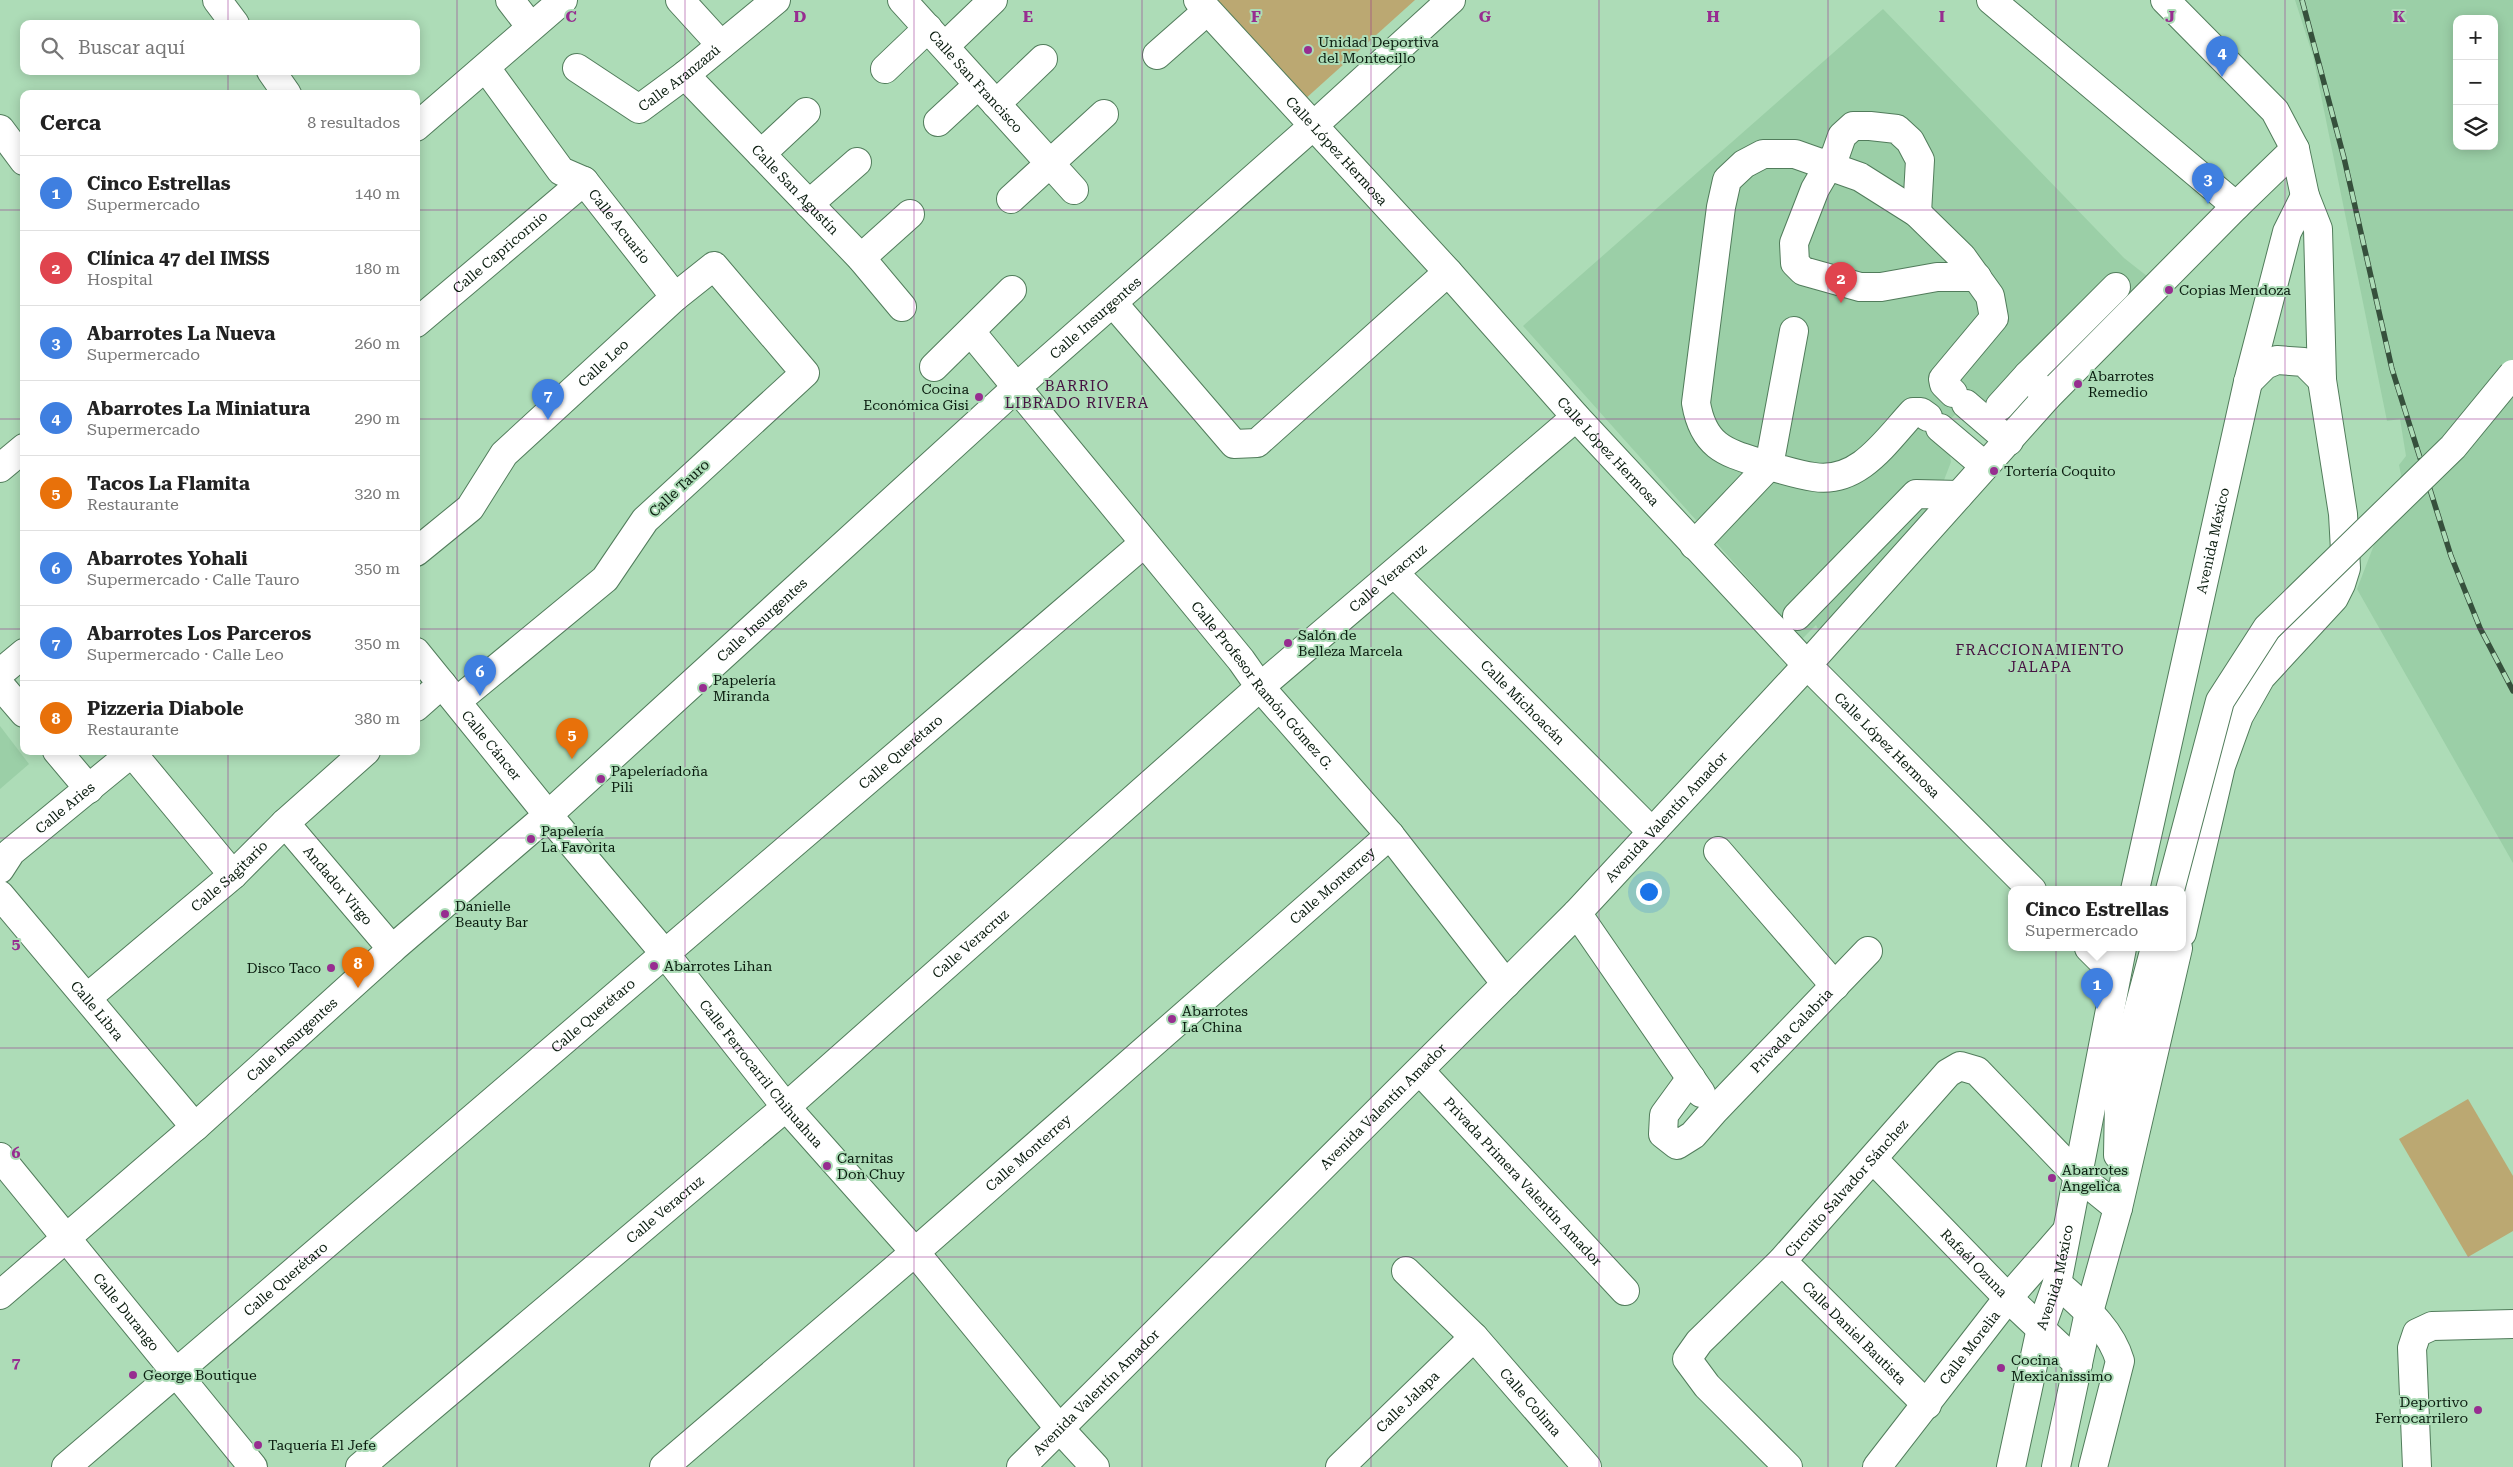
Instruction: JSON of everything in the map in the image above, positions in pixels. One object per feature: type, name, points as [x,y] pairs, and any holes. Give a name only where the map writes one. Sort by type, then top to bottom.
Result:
[{"type":"street","points":[[217,0],[232,20]]},
{"type":"street","points":[[510,0],[530,26]]},
{"type":"street","points":[[420,123],[486,68],[530,26],[563,0]]},
{"type":"street","points":[[680,0],[721,45]]},
{"type":"street","name":"Calle Aranzazú","points":[[577,68],[639,109],[776,0]]},
{"type":"street","name":"Calle San Francisco","points":[[902,0],[1074,190]]},
{"type":"street","points":[[885,69],[993,0]]},
{"type":"street","name":"Calle Insurgentes","points":[[0,1295],[195,1127],[392,948],[548,815],[1018,386],[1313,126],[1451,0]]},
{"type":"street","points":[[1991,0],[2236,206]]},
{"type":"street","points":[[2165,0],[2275,111],[2295,149],[2305,196],[2318,229],[2322,380],[2343,514],[2346,568],[2342,584],[2334,598],[2262,677],[2239,716],[2221,766],[2186,916]]},
{"type":"street","points":[[1157,55],[1202,5]]},
{"type":"street","name":"Calle López Hermosa","points":[[1202,5],[1448,272],[1576,417],[1807,665],[2028,886]]},
{"type":"street","points":[[996,104],[1043,59]]},
{"type":"street","name":"Calle Acuario","points":[[486,68],[561,171],[584,181],[675,297]]},
{"type":"street","name":"Calle San Agustín","points":[[685,74],[861,258],[902,307]]},
{"type":"street","points":[[273,75],[284,90]]},
{"type":"street","points":[[938,122],[978,85]]},
{"type":"street","points":[[761,154],[806,112]]},
{"type":"street","points":[[1011,199],[1104,114]]},
{"type":"street","points":[[1917,213],[1920,160],[1910,141],[1897,130],[1853,126],[1842,136],[1815,189],[1794,243],[1795,263],[1803,271],[1860,287],[1881,287],[1937,277],[1976,277]]},
{"type":"street","points":[[0,129],[20,155]]},
{"type":"street","name":"Avenida Valentín Amador","points":[[1021,1467],[1578,913],[1651,831],[1807,665],[2047,397],[2295,149]]},
{"type":"street","points":[[1985,466],[1921,412],[1913,412],[1864,464],[1840,477],[1815,478],[1769,466],[1728,453],[1711,440],[1699,423],[1696,404],[1721,207],[1727,180],[1744,164],[1763,154],[1795,154],[1860,177],[1917,213],[1962,257],[1990,296],[1994,318],[1943,379],[1944,384],[2009,440]]},
{"type":"street","points":[[809,204],[857,162]]},
{"type":"street","name":"Calle Capricornio","points":[[420,320],[584,181]]},
{"type":"street","name":"Avenida México","points":[[2135,886],[2248,382],[2287,232],[2305,196]]},
{"type":"street","points":[[861,258],[910,214]]},
{"type":"street","name":"Calle Leo","points":[[420,549],[470,508],[504,454],[675,297],[714,266]]},
{"type":"street","name":"Calle Tauro","points":[[450,693],[605,579],[645,520],[805,373],[714,266]]},
{"type":"street","points":[[1113,303],[1234,444],[1257,443],[1448,272]]},
{"type":"street","points":[[2000,406],[2028,375],[2116,288]]},
{"type":"street","points":[[934,367],[1012,290]]},
{"type":"street","points":[[1694,544],[1769,466],[1794,331]]},
{"type":"street","name":"Calle Profesor Ramón Gómez G.","points":[[971,332],[1018,386],[1143,544],[1241,660],[1260,687],[1390,835],[1506,984]]},
{"type":"street","points":[[2248,382],[2265,365],[2277,360],[2304,362],[2322,380]]},
{"type":"street","points":[[2171,886],[2220,701],[2267,628],[2453,446],[2513,374]]},
{"type":"street","points":[[2028,375],[2047,397]]},
{"type":"street","name":"Calle Veracruz","points":[[360,1467],[786,1107],[1260,687],[1395,574],[1576,417]]},
{"type":"street","points":[[0,468],[20,451]]},
{"type":"street","points":[[1797,616],[1916,494],[1959,495]]},
{"type":"street","name":"Calle Querétaro","points":[[66,1467],[666,955],[1143,544]]},
{"type":"street","name":"Calle Michoacán","points":[[1395,574],[1651,831]]},
{"type":"street","points":[[0,673],[20,656]]},
{"type":"street","name":"Calle Cáncer","points":[[420,657],[548,815]]},
{"type":"street","points":[[0,685],[20,708]]},
{"type":"street","points":[[420,705],[450,693]]},
{"type":"street","points":[[60,755],[89,789]]},
{"type":"street","name":"Calle Aries","points":[[0,869],[11,852],[129,755]]},
{"type":"street","points":[[135,755],[233,875]]},
{"type":"street","name":"Calle Sagitario","points":[[88,997],[233,875],[285,823],[362,755]]},
{"type":"street","name":"Calle Ferrocarril Chihuahua","points":[[548,815],[666,955],[786,1107],[915,1252],[1059,1428],[1095,1467]]},
{"type":"street","name":"Andador Virgo","points":[[285,823],[392,948]]},
{"type":"street","name":"Calle Monterrey","points":[[664,1467],[915,1252],[1390,835]]},
{"type":"street","points":[[1718,851],[1835,986]]},
{"type":"street","name":"Calle Libra","points":[[0,895],[88,997],[195,1127]]},
{"type":"street","points":[[1578,913],[1714,1111]]},
{"type":"street","name":"Privada Calabria","points":[[1691,1078],[1664,1114],[1663,1134],[1677,1145],[1693,1136],[1714,1111],[1868,951]]},
{"type":"street","points":[[2092,951],[2116,975]]},
{"type":"street","name":"Avenida México","points":[[2011,1467],[2041,1328],[2056,1283],[2121,951]]},
{"type":"street","name":"Avenida México","points":[[2118,1208],[2119,1101],[2130,1041],[2154,951]]},
{"type":"street","name":"Avenida México","points":[[2056,1467],[2089,1312],[2118,1208],[2177,951]]},
{"type":"street","name":"Circuito Salvador Sánchez","points":[[1788,1467],[1707,1386],[1687,1359],[1699,1342],[1782,1261],[1948,1072],[1960,1066],[1977,1072],[2076,1174],[2118,1208]]},
{"type":"street","name":"Privada Primera Valentín Amador","points":[[1420,1071],[1625,1292]]},
{"type":"street","name":"Avenida México","points":[[2076,1174],[2119,1101]]},
{"type":"street","name":"Calle Durango","points":[[0,1157],[253,1467]]},
{"type":"street","name":"Rafaél Ozuna","points":[[1873,1159],[2008,1298],[2078,1364]]},
{"type":"street","name":"Calle Morelia","points":[[1877,1467],[1927,1405],[2008,1298],[2066,1232]]},
{"type":"street","name":"Calle Daniel Bautista","points":[[1782,1261],[1927,1405]]},
{"type":"street","name":"Calle Colima","points":[[1406,1271],[1474,1337],[1587,1467]]},
{"type":"street","points":[[2056,1283],[2089,1312],[2115,1346],[2120,1361],[2093,1467]]},
{"type":"street","points":[[2417,1467],[2412,1348],[2416,1333],[2432,1326],[2513,1324]]},
{"type":"street","name":"Calle Jalapa","points":[[1340,1467],[1474,1337]]},
{"type":"shaded area","name":"Unidad Deportiva del Montecillo","points":[[1211,0],[1415,0],[1304,100]]},
{"type":"shaded area","points":[[2295,0],[2513,0],[2513,863],[2357,589],[2401,475],[2399,465],[2406,456],[2400,419],[2387,421],[2313,56]]},
{"type":"shaded area","points":[[1883,9],[2124,258],[2152,280],[2019,428],[2005,414],[1966,404],[1932,437],[1949,450],[1951,462],[1944,480],[1938,485],[1933,504],[1821,635],[1816,625],[1802,639],[1523,326]]},
{"type":"shaded area","points":[[0,726],[20,752],[20,755],[22,755],[29,764],[0,789]]},
{"type":"shaded area","points":[[2468,1099],[2513,1176],[2513,1231],[2468,1257],[2399,1139]]},
{"type":"railway","points":[[2302,0],[2344,158],[2392,369],[2451,556],[2480,628],[2513,691]]},
{"type":"place","name":"Unidad Deportiva del Montecillo","points":[[1308,50]]},
{"type":"place","name":"Abarrotes La Miniatura","points":[[2222,77]]},
{"type":"place","name":"Abarrotes La Nueva","points":[[2208,204]]},
{"type":"place","name":"Copias Mendoza","points":[[2169,290]]},
{"type":"place","name":"Clínica 47 del IMSS","points":[[1841,303]]},
{"type":"place","name":"Abarrotes Remedio","points":[[2078,384]]},
{"type":"place","name":"Cocina Económica Gisi","points":[[979,397]]},
{"type":"place","name":"Abarrotes Los Parceros","points":[[548,420]]},
{"type":"place","name":"Tortería Coquito","points":[[1994,471]]},
{"type":"place","name":"Salón de Belleza Marcela","points":[[1288,643]]},
{"type":"place","name":"Papelería Miranda","points":[[703,688]]},
{"type":"place","name":"Abarrotes Yohali","points":[[480,696]]},
{"type":"place","name":"Tacos La Flamita","points":[[572,759]]},
{"type":"place","name":"Papeleríadoña Pili","points":[[601,779]]},
{"type":"place","name":"Papelería La Favorita","points":[[531,839]]},
{"type":"place","name":"Danielle Beauty Bar","points":[[445,914]]},
{"type":"place","name":"Abarrotes Lihan","points":[[654,966]]},
{"type":"place","name":"Disco Taco","points":[[331,968]]},
{"type":"place","name":"Pizzeria Diabole","points":[[358,988]]},
{"type":"place","name":"Cinco Estrellas","points":[[2097,1009]]},
{"type":"place","name":"Abarrotes La China","points":[[1172,1019]]},
{"type":"place","name":"Carnitas Don Chuy","points":[[827,1166]]},
{"type":"place","name":"Abarrotes Angelica","points":[[2052,1178]]},
{"type":"place","name":"Cocina Mexicanissimo","points":[[2001,1368]]},
{"type":"place","name":"George Boutique","points":[[133,1375]]},
{"type":"place","name":"Deportivo Ferrocarrilero","points":[[2478,1410]]},
{"type":"place","name":"Taquería El Jefe","points":[[258,1445]]},
{"type":"district","name":"BARRIO LIBRADO RIVERA","points":[[1077,394]]},
{"type":"district","name":"FRACCIONAMIENTO JALAPA","points":[[2040,658]]}]
